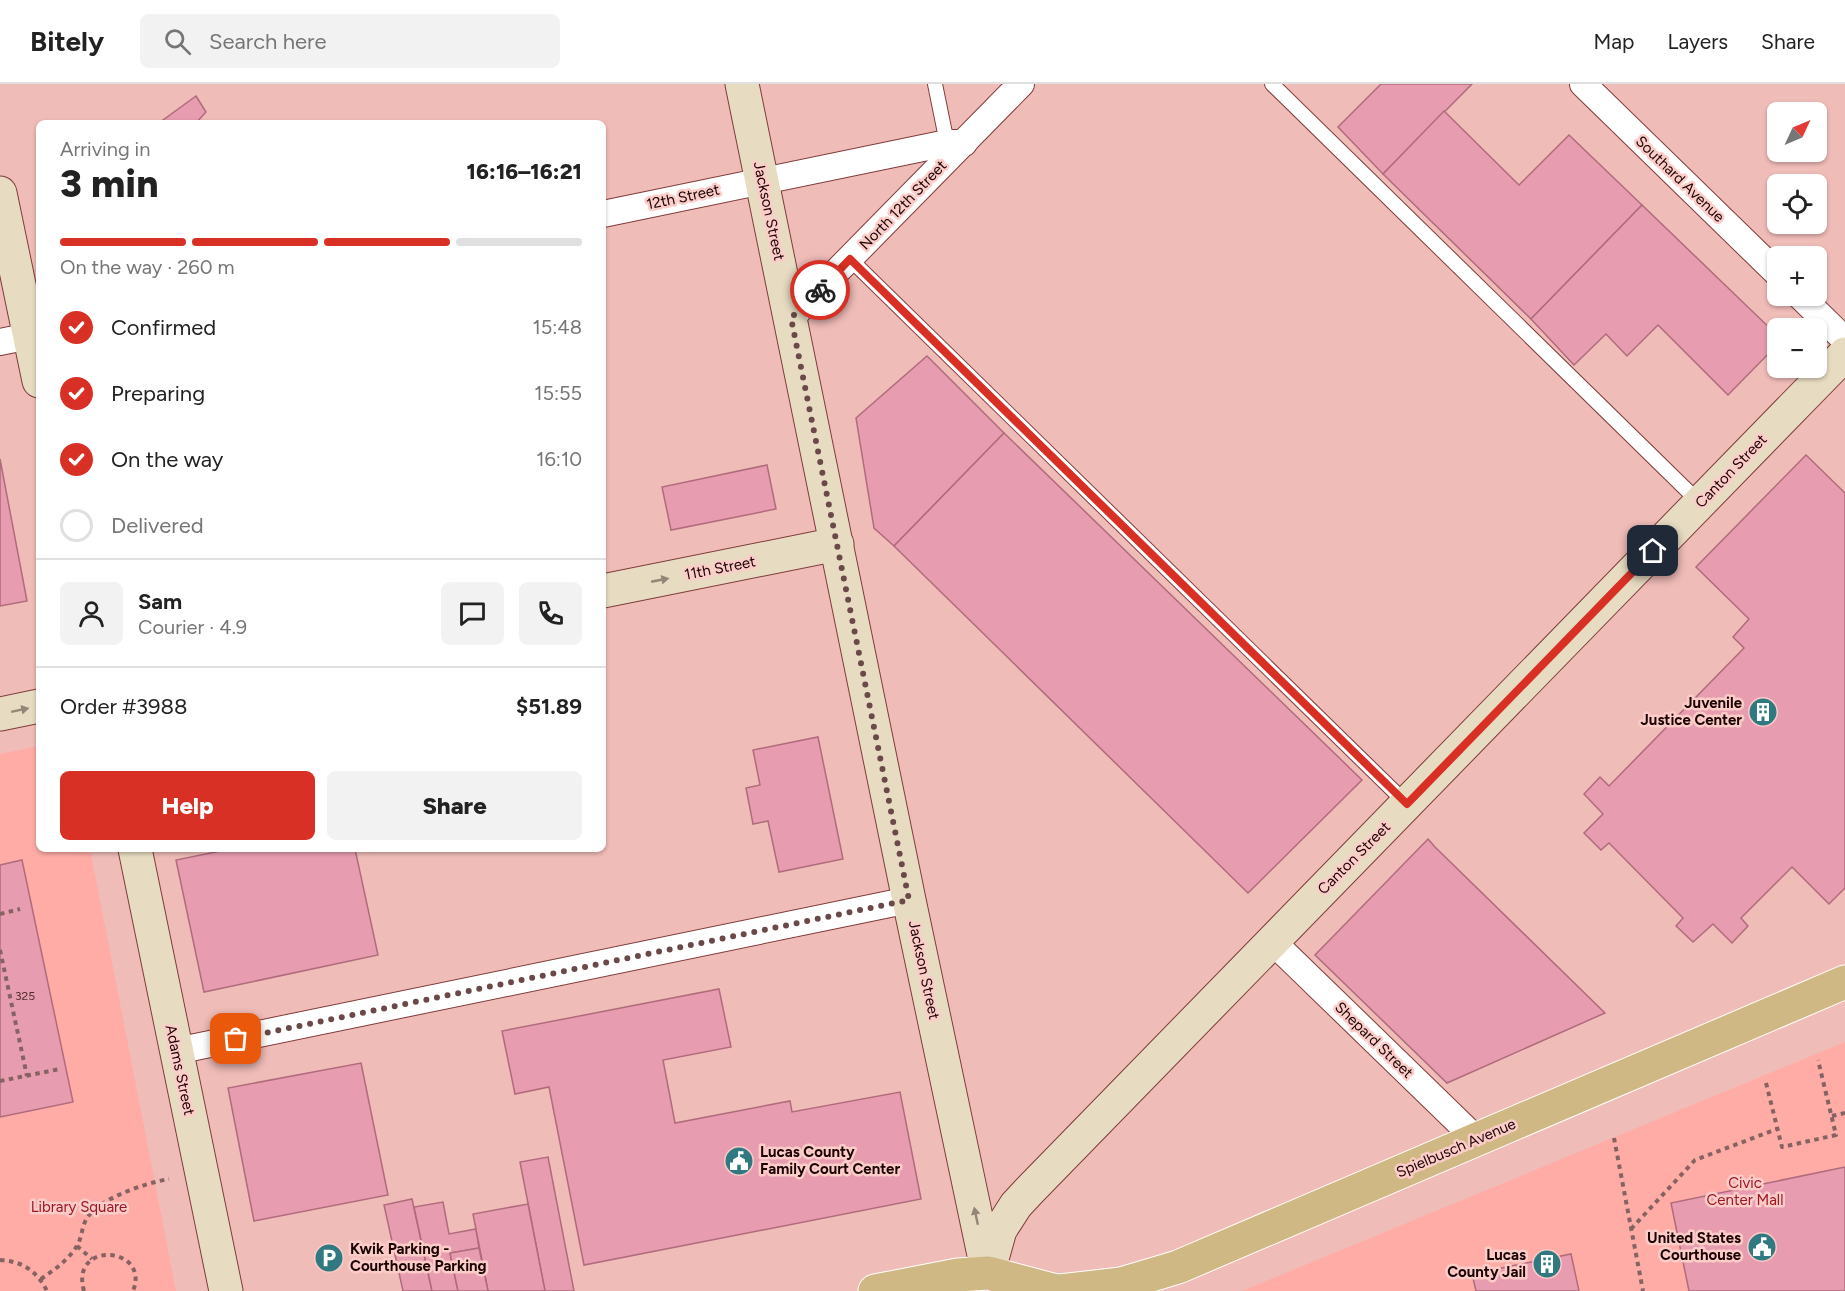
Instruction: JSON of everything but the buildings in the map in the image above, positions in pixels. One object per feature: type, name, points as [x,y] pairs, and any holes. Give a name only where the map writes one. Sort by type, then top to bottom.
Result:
[{"type":"main road","name":"Spielbusch Avenue","points":[[875,1291],[958,1275],[990,1282],[1058,1291],[1121,1284],[1178,1266],[1845,982]]},
{"type":"street","name":"Jackson Street","points":[[742,84],[909,900],[990,1282]]},
{"type":"street","name":"North 12th Street","points":[[791,318],[850,259],[955,143],[1021,84]]},
{"type":"street","name":"Southard Avenue","points":[[1583,84],[1767,263]]},
{"type":"street","name":"North 12th Street","points":[[763,182],[955,143]]},
{"type":"street","name":"12th Street","points":[[606,213],[763,182]]},
{"type":"street","points":[[0,193],[23,337],[36,373]]},
{"type":"street","points":[[1810,306],[1845,340]]},
{"type":"street","name":"Canton Street","points":[[990,1282],[1000,1230],[1016,1206],[1845,354]]},
{"type":"street","name":"11th Street","points":[[606,590],[837,544]]},
{"type":"street","points":[[0,714],[36,707]]},
{"type":"street","name":"Adams Street","points":[[136,852],[226,1291]]},
{"type":"street","points":[[176,1051],[909,900]]},
{"type":"street","name":"Shepard Street","points":[[1272,941],[1476,1139]]},
{"type":"lane","points":[[935,84],[955,143]]},
{"type":"lane","points":[[1272,84],[1700,503]]},
{"type":"lane","points":[[850,259],[1407,804]]},
{"type":"path","points":[[0,914],[20,909]]},
{"type":"path","points":[[0,950],[27,1076]]},
{"type":"path","points":[[1766,1083],[1782,1148],[1836,1135],[1818,1060]]},
{"type":"path","points":[[0,1081],[60,1069]]},
{"type":"path","points":[[1832,1116],[1845,1113]]},
{"type":"path","points":[[1631,1229],[1695,1160],[1777,1129]]},
{"type":"path","points":[[1614,1138],[1643,1291]]},
{"type":"path","points":[[41,1279],[59,1265],[77,1246],[86,1220],[105,1201],[158,1180],[168,1179]]},
{"type":"path","points":[[77,1246],[92,1259]]},
{"type":"path","points":[[84,1291],[83,1273],[92,1259],[109,1254],[126,1261],[135,1277],[133,1291]]},
{"type":"path","points":[[0,1260],[14,1261],[30,1269],[41,1279],[47,1291]]},
{"type":"shaded area","points":[[0,84],[1845,84],[1845,1291],[0,1291]]},
{"type":"green space","name":"Library Square","points":[[36,747],[36,852],[91,852],[176,1291],[0,1291],[0,754]]},
{"type":"green space","name":"Civic Center Mall","points":[[1845,1042],[1845,1291],[1242,1291]]},
{"type":"way so far","points":[[236,1039],[909,900],[791,318],[820,290]]},
{"type":"place","name":"Juvenile Justice Center","points":[[1763,712]]},
{"type":"place","name":"Lucas County Family Court Center","points":[[739,1161]]},
{"type":"place","name":"United States Courthouse","points":[[1762,1247]]},
{"type":"place","name":"Kwik Parking - Courthouse Parking","points":[[329,1258]]},
{"type":"place","name":"Lucas County Jail","points":[[1547,1264]]},
{"type":"route","points":[[820,290],[850,259],[1407,804],[1653,551]]}]
